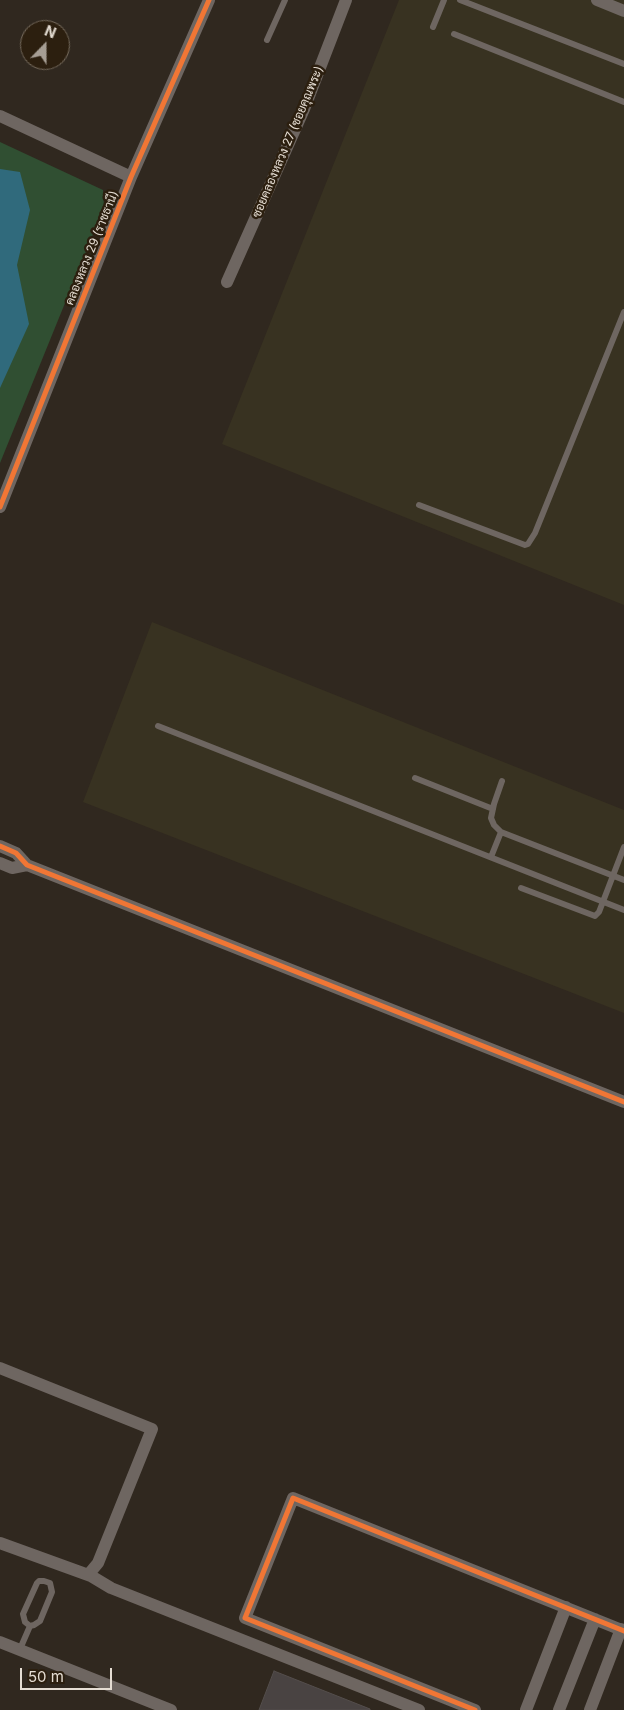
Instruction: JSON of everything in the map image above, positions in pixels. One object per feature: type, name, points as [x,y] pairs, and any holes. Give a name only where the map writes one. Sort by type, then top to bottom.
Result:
[{"type":"street","name":"คลองหลวง 29 (ราชธานี)","points":[[0,507],[131,177],[209,0]]},
{"type":"street","name":"ซอยคลองหลวง 27 (ซอยคุณพระ)","points":[[227,282],[304,109],[346,0]]},
{"type":"street","points":[[597,0],[624,11]]},
{"type":"street","points":[[0,116],[131,177]]},
{"type":"street","points":[[0,846],[16,853],[27,865],[624,1102]]},
{"type":"street","points":[[0,863],[12,868],[27,865]]},
{"type":"street","points":[[0,1368],[152,1429],[98,1563],[88,1575]]},
{"type":"street","points":[[475,1710],[246,1618],[293,1498],[622,1630],[590,1710]]},
{"type":"street","points":[[0,1543],[88,1575],[111,1588],[419,1710]]},
{"type":"street","points":[[526,1710],[566,1607]]},
{"type":"street","points":[[559,1710],[595,1619]]},
{"type":"street","points":[[0,1642],[171,1710]]},
{"type":"lane","points":[[266,40],[285,0]]},
{"type":"lane","points":[[433,28],[444,0]]},
{"type":"lane","points":[[460,0],[624,64]]},
{"type":"lane","points":[[454,34],[624,102]]},
{"type":"lane","points":[[420,505],[525,545],[528,544],[535,533],[624,312]]},
{"type":"lane","points":[[158,726],[624,910]]},
{"type":"lane","points":[[416,778],[493,809]]},
{"type":"lane","points":[[502,781],[491,818],[494,825],[501,832],[624,880]]},
{"type":"lane","points":[[491,858],[501,832]]},
{"type":"lane","points":[[521,888],[595,916],[598,914],[624,847]]},
{"type":"lane","points":[[20,1650],[30,1626],[40,1621],[52,1592],[50,1583],[39,1581],[37,1583],[23,1614],[25,1622],[30,1626]]},
{"type":"shaded area","points":[[399,0],[624,0],[624,605],[222,444]]},
{"type":"shaded area","points":[[152,622],[624,810],[624,1013],[83,802]]},
{"type":"green space","points":[[0,142],[103,190],[104,207],[0,463]]},
{"type":"water","points":[[0,169],[20,172],[30,210],[17,265],[29,324],[0,388]]},
{"type":"building","points":[[274,1671],[370,1709],[370,1710],[259,1710]]},
{"type":"cycle path","points":[[0,507],[131,177],[209,0]]},
{"type":"cycle path","points":[[0,846],[16,853],[27,865],[624,1102]]},
{"type":"cycle path","points":[[475,1710],[245,1618],[293,1498],[624,1631]]}]
